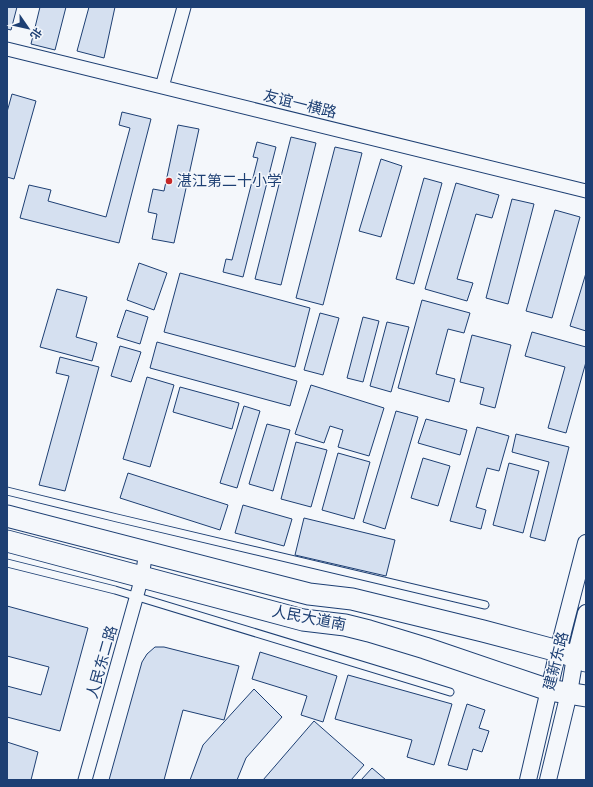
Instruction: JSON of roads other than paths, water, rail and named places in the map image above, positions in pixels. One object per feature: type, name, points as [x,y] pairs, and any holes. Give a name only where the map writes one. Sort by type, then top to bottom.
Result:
[{"type":"main road","name":"人民大道南","points":[[7,516],[309,594],[352,599],[483,631],[573,657]]},
{"type":"main road","name":"人民大道南","points":[[7,541],[303,620],[345,625],[369,631],[568,693]]},
{"type":"street","points":[[162,87],[184,7]]},
{"type":"street","name":"友谊一横路","points":[[7,49],[586,190]]},
{"type":"street","name":"建新东路","points":[[548,780],[568,693],[586,543]]},
{"type":"street","name":"人民东二路","points":[[85,780],[142,577],[146,552]]},
{"type":"street","name":"建新东路","points":[[573,657],[586,613]]},
{"type":"street","name":"建新东路","points":[[528,780],[568,693]]},
{"type":"lane","points":[[7,491],[485,605]]},
{"type":"lane","points":[[7,563],[115,590],[450,692]]},
{"type":"place","name":"湛江第二十小学","points":[[169,181]]}]
